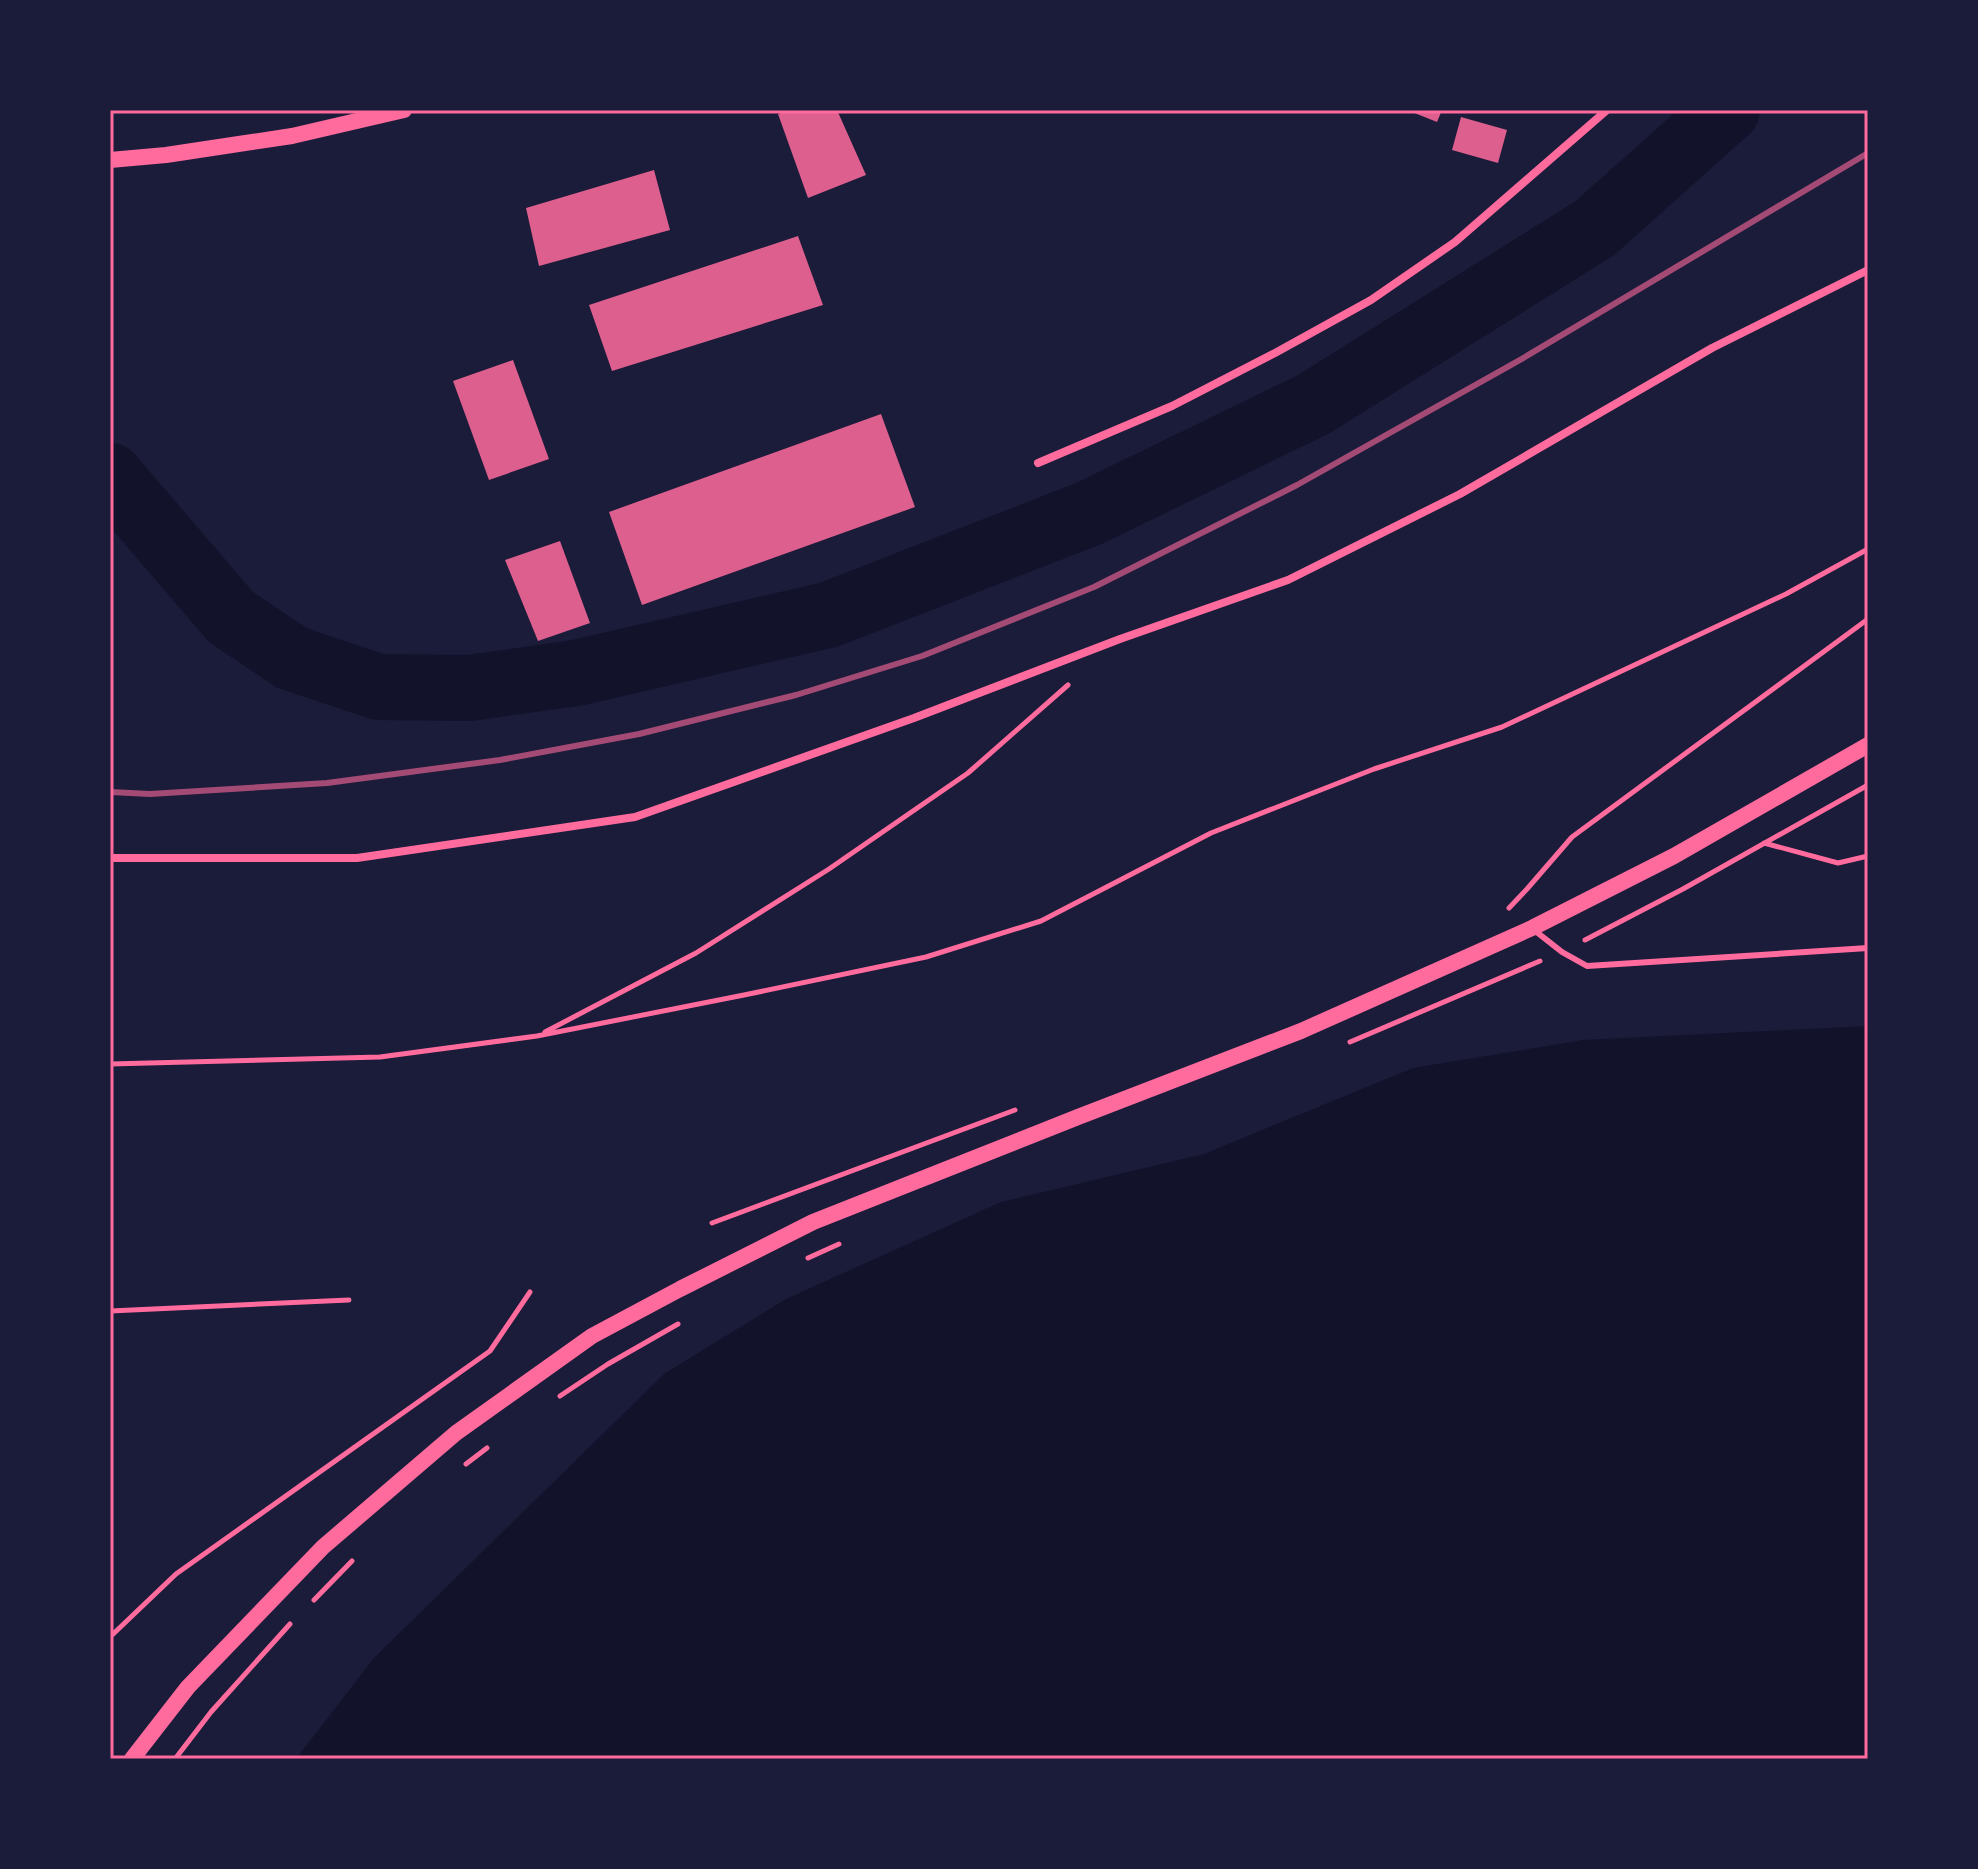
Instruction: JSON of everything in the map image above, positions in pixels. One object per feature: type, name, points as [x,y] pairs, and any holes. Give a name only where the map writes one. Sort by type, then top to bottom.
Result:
[{"type":"main road","points":[[110,160],[292,136],[404,110]]},
{"type":"main road","points":[[132,1759],[188,1687],[323,1547],[456,1433],[592,1336],[813,1222],[1301,1031],[1532,928],[1674,856],[1868,745]]},
{"type":"street","points":[[1038,463],[1172,406],[1371,300],[1455,242],[1607,110]]},
{"type":"street","points":[[110,858],[357,858],[635,817],[1288,580],[1460,494],[1712,348],[1868,270]]},
{"type":"lane","points":[[1532,928],[1562,952],[1587,966],[1868,948]]},
{"type":"path","points":[[110,1064],[380,1057],[537,1036],[926,957],[1041,921],[1211,833],[1374,769],[1502,727],[1786,594],[1868,549]]},
{"type":"path","points":[[1508,908],[1572,837],[1868,619]]},
{"type":"path","points":[[537,1036],[696,953],[829,869],[968,773],[1073,681]]},
{"type":"path","points":[[1337,1047],[1562,952],[1683,889],[1868,785]]},
{"type":"path","points":[[1764,843],[1838,863],[1868,856]]},
{"type":"path","points":[[803,1261],[843,1243]]},
{"type":"path","points":[[110,1637],[176,1574],[490,1351],[530,1292]]},
{"type":"path","points":[[110,1311],[349,1300]]},
{"type":"path","points":[[550,1402],[608,1364],[684,1321]]},
{"type":"path","points":[[457,1471],[492,1444]]},
{"type":"path","points":[[305,1608],[357,1557]]},
{"type":"path","points":[[175,1759],[211,1712],[295,1619]]},
{"type":"shaded area","points":[[1868,1026],[1868,1759],[296,1759],[374,1658],[664,1374],[786,1299],[1001,1202],[1204,1154],[1413,1068],[1583,1040]]},
{"type":"building","points":[[790,110],[837,110],[866,175],[808,198],[778,114]]},
{"type":"building","points":[[1407,110],[1442,110],[1437,122]]},
{"type":"building","points":[[1461,117],[1507,130],[1498,163],[1452,150]]},
{"type":"building","points":[[654,170],[670,230],[539,266],[526,208]]},
{"type":"building","points":[[798,236],[823,305],[612,371],[589,305]]},
{"type":"building","points":[[513,360],[549,459],[489,480],[453,381]]},
{"type":"building","points":[[881,414],[915,507],[642,605],[609,512]]},
{"type":"building","points":[[560,541],[590,623],[538,641],[505,560]]},
{"type":"waterway","points":[[110,476],[231,617],[292,658],[379,687],[469,688],[576,673],[828,615],[1090,513],[1314,404],[1595,228],[1727,110]]},
{"type":"railway","points":[[110,792],[150,794],[327,783],[500,760],[639,734],[796,695],[922,656],[1094,587],[1297,485],[1525,357],[1868,153]]}]
